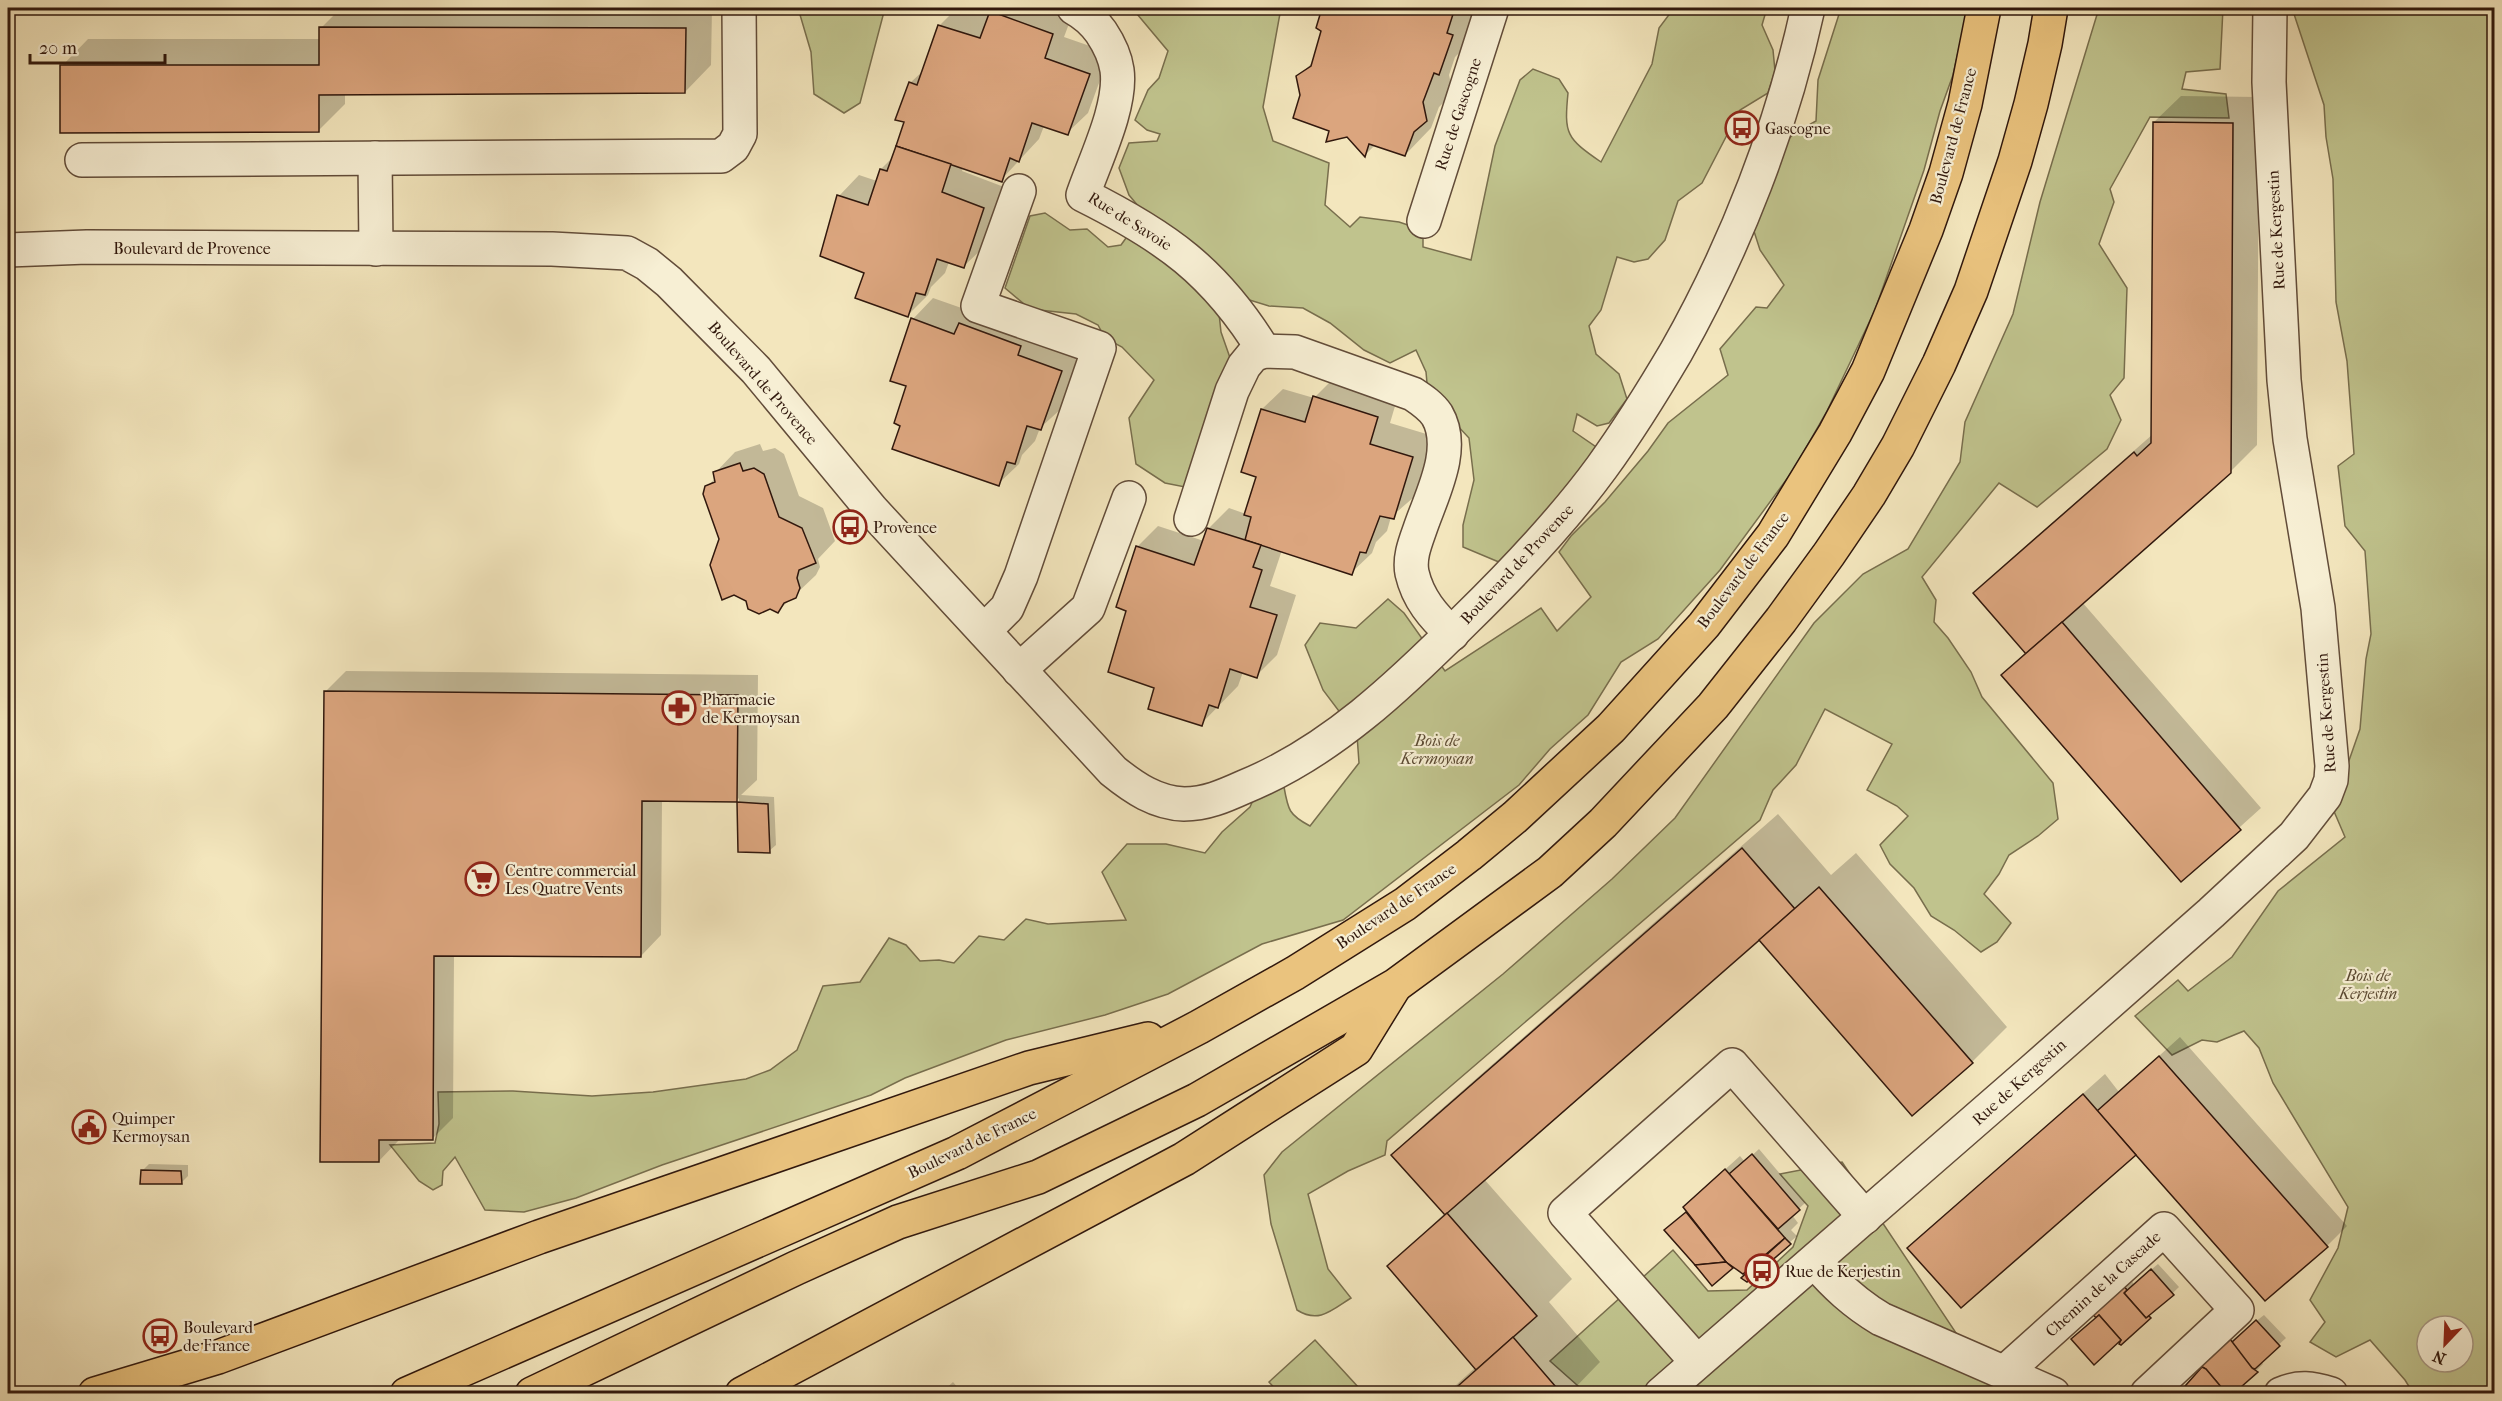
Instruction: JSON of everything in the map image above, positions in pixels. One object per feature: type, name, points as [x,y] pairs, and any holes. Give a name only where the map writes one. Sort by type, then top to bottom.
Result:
[{"type":"main road","name":"Boulevard de France","points":[[407,1394],[957,1153],[1199,1027],[1295,973],[1405,904],[1469,855],[1556,781],[1611,728],[1704,625],[1773,535],[1835,433],[1868,371],[1922,241],[1946,172],[1965,104],[1984,8]]},
{"type":"main road","points":[[532,1394],[898,1222],[1038,1177],[1197,1100],[1396,985],[1550,872],[1603,823],[1713,706],[1781,620],[1869,495],[1920,403],[1971,291],[2015,161],[2031,104],[2051,8]]},
{"type":"main road","points":[[742,1394],[1184,1159],[1235,1128],[1356,1049],[1396,985]]},
{"type":"main road","points":[[95,1394],[218,1357],[468,1263],[1029,1068],[1199,1027]]},
{"type":"street","points":[[82,160],[721,156],[733,147],[740,134],[739,8]]},
{"type":"street","name":"Rue de Savoie","points":[[1074,8],[1094,21],[1108,42],[1117,72],[1113,108],[1083,195],[1160,237],[1189,260],[1233,306],[1264,351]]},
{"type":"street","name":"Rue de Gascogne","points":[[1424,221],[1492,8]]},
{"type":"street","name":"Rue de Kergestin","points":[[1661,1394],[1815,1262],[2211,914],[2294,836],[2325,796],[2331,780],[2332,766],[2318,608],[2290,439],[2284,380],[2269,82],[2270,8]]},
{"type":"street","name":"Boulevard de Provence","points":[[8,250],[87,248],[594,250],[627,253],[647,264],[669,282],[726,337],[872,510],[1113,771],[1126,781],[1161,800],[1185,804],[1202,803],[1254,783],[1311,752],[1387,694],[1452,634],[1523,561],[1584,490],[1675,353],[1722,261],[1740,220],[1776,121],[1799,10]]},
{"type":"street","points":[[375,158],[376,249]]},
{"type":"street","points":[[984,631],[1007,608],[1022,576],[1099,348],[978,306],[1019,191]]},
{"type":"street","points":[[1191,519],[1238,377],[1253,355],[1264,351],[1295,352],[1413,394],[1430,406],[1437,416],[1445,442],[1443,460],[1413,547],[1412,572],[1421,597],[1432,615],[1452,634]]},
{"type":"street","points":[[1019,670],[1088,608],[1129,498]]},
{"type":"street","points":[[1697,1362],[1565,1213],[1732,1065],[1865,1217]]},
{"type":"street","name":"Chemin de la Cascade","points":[[2005,1372],[2164,1229],[2237,1311],[2147,1394]]},
{"type":"street","points":[[1815,1262],[1838,1288],[1861,1307],[1881,1319],[2053,1394]]},
{"type":"street","points":[[2280,1394],[2294,1388],[2312,1388],[2331,1394]]},
{"type":"green space","points":[[798,8],[885,8],[860,103],[844,113],[814,94],[811,52]]},
{"type":"green space","points":[[1132,8],[1281,8],[1263,107],[1273,141],[1329,163],[1325,205],[1350,227],[1360,217],[1399,222],[1423,230],[1423,247],[1471,260],[1495,146],[1520,80],[1533,69],[1559,79],[1568,93],[1567,127],[1570,134],[1581,147],[1601,162],[1652,64],[1659,28],[1674,8],[1767,8],[1762,25],[1773,50],[1775,71],[1768,93],[1740,110],[1702,183],[1678,201],[1665,240],[1648,259],[1634,262],[1617,257],[1601,310],[1589,326],[1596,354],[1619,374],[1627,399],[1609,423],[1597,426],[1577,414],[1573,431],[1599,449],[1506,565],[1463,547],[1463,525],[1474,480],[1469,438],[1428,394],[1426,372],[1416,350],[1390,363],[1364,350],[1330,323],[1303,308],[1269,306],[1240,297],[1218,304],[1221,332],[1235,372],[1190,488],[1165,483],[1136,464],[1129,418],[1154,380],[1122,347],[1105,338],[1098,325],[1076,314],[1030,309],[1005,288],[1030,216],[1045,213],[1070,230],[1087,229],[1108,247],[1121,245],[1144,213],[1129,195],[1119,168],[1129,143],[1157,141],[1160,134],[1147,130],[1135,120],[1148,90],[1159,78],[1168,51]]},
{"type":"green space","name":"Bois de Kermoysan","points":[[1841,8],[1968,8],[1953,75],[1940,111],[1924,170],[1875,310],[1827,411],[1792,472],[1720,570],[1658,639],[1621,662],[1588,715],[1550,749],[1519,785],[1343,920],[1262,944],[1168,994],[1105,1015],[1006,1040],[905,1078],[871,1095],[662,1165],[576,1198],[524,1212],[485,1210],[455,1157],[443,1171],[442,1185],[433,1190],[419,1181],[390,1145],[435,1143],[439,1124],[438,1092],[513,1091],[592,1096],[653,1092],[746,1079],[770,1070],[797,1050],[823,986],[860,982],[889,938],[906,945],[920,961],[939,960],[954,963],[979,936],[1004,940],[1026,919],[1048,924],[1126,920],[1102,872],[1127,844],[1166,844],[1205,853],[1222,832],[1250,807],[1257,791],[1271,782],[1284,787],[1291,811],[1310,826],[1359,763],[1357,735],[1323,690],[1305,645],[1320,623],[1356,628],[1388,599],[1404,613],[1445,671],[1541,608],[1557,631],[1591,597],[1559,552],[1571,536],[1605,502],[1648,451],[1668,423],[1728,375],[1720,349],[1756,307],[1767,308],[1784,285],[1760,250],[1751,222],[1776,150],[1796,132],[1816,121],[1818,80]]},
{"type":"green space","points":[[2099,8],[2223,8],[2220,69],[2186,72],[2182,89],[2226,94],[2229,118],[2150,117],[2110,189],[2114,202],[2099,244],[2127,288],[2124,378],[2110,395],[2121,420],[2107,449],[2037,507],[1999,483],[1922,577],[1936,600],[1934,622],[1971,672],[1982,697],[2053,783],[2058,819],[2038,836],[2009,855],[1999,874],[1984,894],[2011,923],[1997,942],[1981,952],[1954,930],[1931,916],[1914,888],[1890,864],[1880,845],[1908,816],[1897,806],[1867,790],[1892,744],[1825,709],[1796,765],[1773,790],[1760,820],[1387,1141],[1385,1155],[1348,1171],[1308,1194],[1328,1269],[1351,1298],[1319,1316],[1312,1316],[1297,1310],[1271,1224],[1264,1175],[1282,1152],[1503,974],[1612,879],[1675,818],[1814,623],[1863,574],[1908,549],[1960,462],[1965,422],[2013,314],[2040,202]]},
{"type":"green space","name":"Bois de Kerjestin","points":[[2292,8],[2494,8],[2494,1393],[2413,1393],[2405,1380],[2370,1340],[2336,1357],[2310,1342],[2325,1322],[2310,1300],[2338,1248],[2348,1207],[2273,1083],[2259,1048],[2244,1031],[2217,1042],[2202,1040],[2172,1055],[2135,1016],[2178,980],[2188,991],[2232,957],[2278,891],[2345,837],[2330,802],[2345,772],[2360,729],[2366,659],[2371,634],[2365,551],[2345,526],[2338,466],[2354,454],[2347,361],[2336,302],[2333,179],[2326,137],[2324,105]]},
{"type":"green space","points":[[1842,1162],[1994,1390],[2000,1393],[1586,1393],[1550,1361],[1673,1250],[1708,1291],[1747,1290],[1793,1247],[1808,1206],[1780,1174]]},
{"type":"green space","points":[[1315,1340],[1359,1388],[1353,1393],[1279,1393],[1269,1382]]},
{"type":"building","points":[[1322,8],[1455,8],[1447,33],[1453,35],[1439,75],[1434,73],[1423,102],[1427,121],[1414,132],[1405,156],[1369,144],[1365,157],[1347,137],[1326,142],[1329,131],[1293,118],[1300,95],[1296,76],[1311,66],[1321,31],[1316,28]]},
{"type":"building","points":[[990,11],[1053,34],[1045,58],[1090,74],[1068,135],[1032,123],[1019,162],[1010,158],[1002,182],[896,146],[904,122],[895,120],[909,82],[917,85],[938,25],[980,38]]},
{"type":"building","points":[[319,27],[686,28],[685,93],[319,95],[319,132],[60,133],[60,65],[319,65]]},
{"type":"building","points":[[2153,122],[2233,123],[2231,473],[2026,654],[1973,593],[2134,452],[2137,456],[2151,443]]},
{"type":"building","points":[[896,146],[951,164],[942,192],[984,208],[964,268],[937,259],[925,295],[916,293],[908,317],[855,298],[864,273],[820,256],[837,195],[868,205],[880,169],[887,171]]},
{"type":"building","points":[[911,318],[954,334],[959,323],[1021,346],[1018,355],[1062,371],[1041,430],[1027,426],[1015,464],[1007,462],[999,486],[892,449],[900,426],[894,423],[906,386],[890,381]]},
{"type":"building","points":[[1313,396],[1378,417],[1370,444],[1413,457],[1394,519],[1380,516],[1366,553],[1360,552],[1352,575],[1245,540],[1251,517],[1244,515],[1256,477],[1241,472],[1261,409],[1305,422]]},
{"type":"building","points":[[740,463],[743,471],[754,468],[764,474],[779,517],[802,528],[816,563],[799,570],[797,578],[800,588],[796,598],[784,603],[778,613],[770,609],[759,614],[748,609],[746,601],[734,595],[722,600],[710,565],[719,539],[703,494],[705,486],[715,482],[713,472]]},
{"type":"building","points":[[1207,528],[1261,545],[1253,567],[1262,570],[1250,607],[1277,615],[1257,678],[1230,669],[1218,708],[1209,705],[1202,726],[1148,709],[1154,688],[1108,672],[1126,611],[1116,607],[1136,546],[1194,565]]},
{"type":"building","points":[[2062,622],[2241,830],[2181,882],[2001,675]]},
{"type":"building","name":"Centre commercial Les Quatre Vents","points":[[324,691],[738,695],[737,802],[642,801],[641,957],[434,956],[433,1140],[379,1140],[379,1162],[320,1162]]},
{"type":"building","points":[[737,802],[768,804],[770,853],[738,852]]},
{"type":"building","points":[[1742,848],[1795,909],[1445,1215],[1391,1155]]},
{"type":"building","points":[[1819,887],[1973,1063],[1912,1116],[1759,940]]},
{"type":"building","points":[[2159,1056],[2328,1247],[2265,1301],[2097,1111]]},
{"type":"building","points":[[2083,1094],[2136,1155],[1961,1308],[1907,1248]]},
{"type":"building","points":[[1752,1154],[1800,1210],[1778,1229],[1729,1174]]},
{"type":"building","points":[[1725,1169],[1785,1238],[1743,1274],[1726,1262],[1683,1207]]},
{"type":"building","points":[[141,1170],[181,1171],[182,1184],[140,1184]]},
{"type":"building","points":[[1686,1212],[1726,1262],[1695,1265],[1664,1230]]},
{"type":"building","points":[[1447,1213],[1537,1316],[1476,1370],[1387,1266]]},
{"type":"building","points":[[1785,1238],[1791,1244],[1747,1282],[1741,1278]]},
{"type":"building","points":[[1726,1262],[1733,1268],[1712,1286],[1695,1265]]},
{"type":"building","points":[[2151,1269],[2174,1295],[2146,1318],[2124,1293]]},
{"type":"building","points":[[2123,1285],[2127,1290],[2124,1293],[2146,1318],[2149,1316],[2151,1318],[2121,1345],[2119,1344],[2121,1340],[2099,1315],[2096,1318],[2092,1313]]},
{"type":"building","points":[[2099,1315],[2121,1340],[2094,1365],[2071,1339]]},
{"type":"building","points":[[2256,1320],[2280,1346],[2255,1369],[2231,1343]]},
{"type":"building","points":[[1513,1337],[1562,1394],[1449,1394],[1476,1370]]},
{"type":"building","points":[[2230,1339],[2252,1368],[2258,1372],[2233,1394],[2227,1394],[2206,1369],[2199,1365]]},
{"type":"building","points":[[2202,1367],[2206,1369],[2227,1394],[2178,1394]]},
{"type":"place","name":"Gascogne","points":[[1742,128]]},
{"type":"place","name":"Provence","points":[[850,527]]},
{"type":"place","name":"Pharmacie de Kermoysan","points":[[679,708]]},
{"type":"place","name":"Centre commercial Les Quatre Vents","points":[[482,879]]},
{"type":"place","name":"Quimper Kermoysan","points":[[89,1127]]},
{"type":"place","name":"Rue de Kerjestin","points":[[1762,1271]]},
{"type":"place","name":"Boulevard de France","points":[[160,1336]]}]
